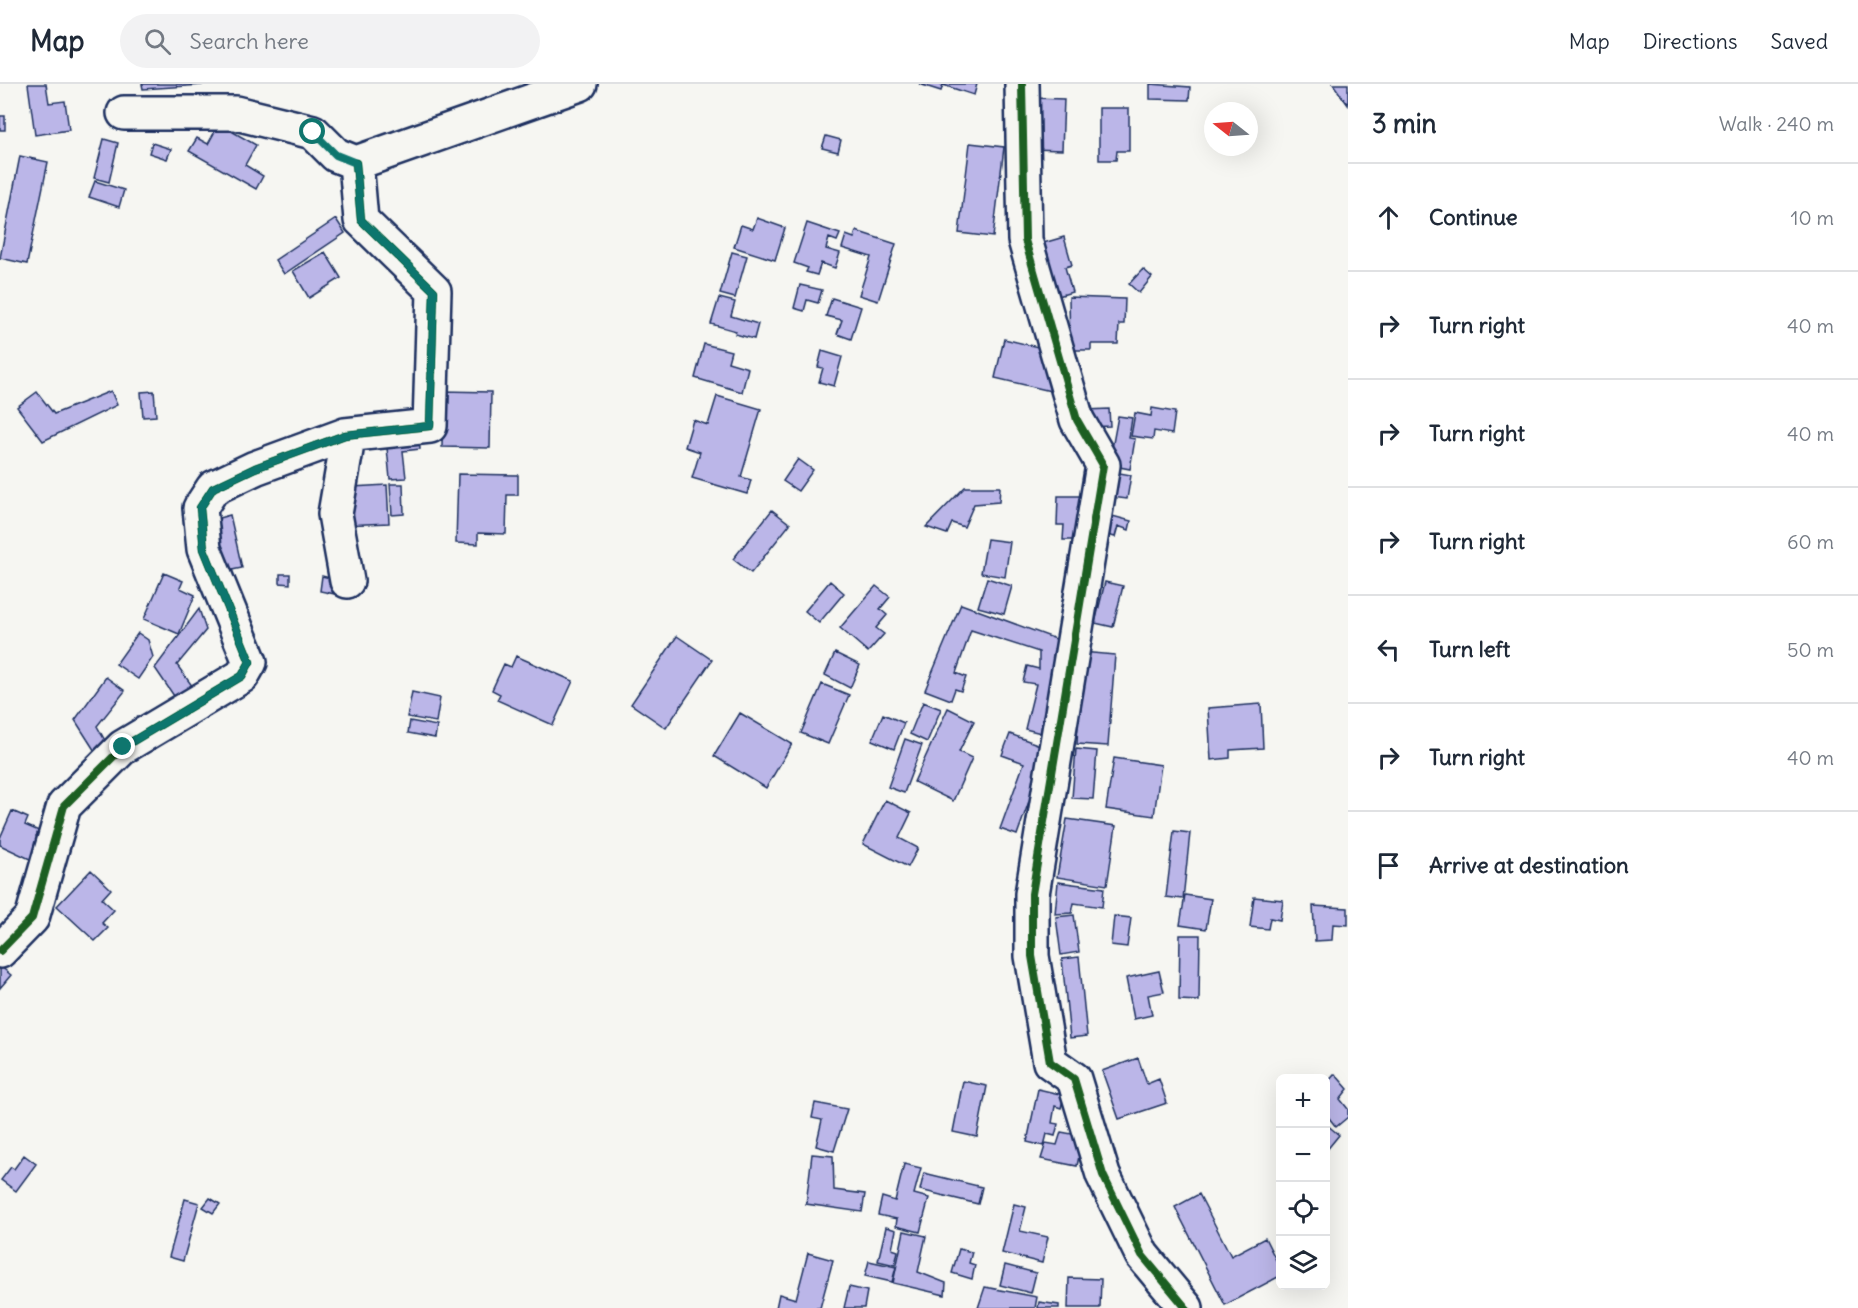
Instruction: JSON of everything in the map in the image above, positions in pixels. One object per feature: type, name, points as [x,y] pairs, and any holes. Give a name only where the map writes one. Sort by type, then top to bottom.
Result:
[{"type":"street","points":[[124,113],[236,113],[313,132],[336,155],[356,163],[580,84]]},
{"type":"street","points":[[1022,84],[1025,240],[1077,420],[1103,465],[1032,894],[1032,956],[1050,1062],[1074,1079],[1103,1175],[1142,1255],[1186,1308]]},
{"type":"street","points":[[0,951],[32,918],[63,806],[123,747],[242,676],[250,662],[204,549],[200,508],[213,488],[255,468],[345,435],[430,426],[434,291],[361,220],[356,163]]},
{"type":"street","points":[[345,435],[345,450],[335,514],[347,581]]},
{"type":"building","points":[[28,84],[46,84],[49,103],[65,101],[69,130],[35,135]]},
{"type":"building","points":[[142,84],[202,84],[202,85],[143,89]]},
{"type":"building","points":[[919,84],[977,84],[974,95],[943,85],[941,91]]},
{"type":"building","points":[[1150,84],[1190,87],[1189,100],[1150,99]]},
{"type":"building","points":[[1333,84],[1348,84],[1348,105]]},
{"type":"building","points":[[1033,98],[1064,99],[1062,150],[1031,149]]},
{"type":"building","points":[[1099,108],[1129,108],[1129,151],[1117,151],[1116,160],[1099,160]]},
{"type":"building","points":[[0,116],[5,116],[5,130],[0,130]]},
{"type":"building","points":[[219,124],[256,145],[245,165],[263,176],[256,189],[189,151],[197,138],[208,144]]},
{"type":"building","points":[[826,136],[841,140],[838,152],[822,148]]},
{"type":"building","points":[[104,139],[118,143],[109,182],[94,178]]},
{"type":"building","points":[[152,143],[171,149],[167,159],[149,153]]},
{"type":"building","points":[[970,143],[1004,147],[993,237],[959,233]]},
{"type":"building","points":[[20,156],[48,162],[27,264],[0,258]]},
{"type":"building","points":[[95,181],[124,190],[119,207],[89,197]]},
{"type":"building","points":[[757,218],[785,228],[775,260],[734,247],[741,225],[753,229]]},
{"type":"building","points":[[336,219],[345,233],[284,274],[275,260]]},
{"type":"building","points":[[807,223],[840,234],[837,241],[829,238],[826,249],[840,253],[835,268],[821,263],[817,275],[806,272],[808,268],[794,263]]},
{"type":"building","points":[[856,231],[896,244],[878,301],[859,295],[871,257],[842,248],[846,235],[854,238]]},
{"type":"building","points":[[1064,237],[1072,265],[1065,267],[1072,292],[1055,297],[1040,244]]},
{"type":"building","points":[[325,252],[341,278],[309,298],[293,271]]},
{"type":"building","points":[[732,252],[747,256],[735,298],[720,294]]},
{"type":"building","points":[[1143,269],[1152,277],[1139,293],[1129,284]]},
{"type":"building","points":[[800,285],[822,290],[818,303],[807,300],[804,311],[794,308]]},
{"type":"building","points":[[1069,297],[1125,299],[1124,324],[1119,324],[1118,344],[1091,344],[1091,350],[1070,350]]},
{"type":"building","points":[[719,298],[735,302],[731,316],[758,324],[754,339],[711,324]]},
{"type":"building","points":[[832,298],[861,307],[851,339],[837,334],[842,320],[826,316]]},
{"type":"building","points":[[1004,339],[1051,350],[1055,392],[995,378]]},
{"type":"building","points":[[704,344],[731,351],[728,362],[748,368],[742,392],[695,378]]},
{"type":"building","points":[[822,351],[842,357],[834,386],[819,382],[823,368],[818,367]]},
{"type":"building","points":[[111,391],[117,405],[43,441],[17,407],[37,392],[54,414]]},
{"type":"building","points":[[154,391],[156,416],[143,417],[141,392]]},
{"type":"building","points":[[443,391],[491,392],[490,448],[442,447]]},
{"type":"building","points":[[717,396],[761,409],[741,477],[751,480],[747,494],[692,478],[700,452],[685,447],[693,420],[708,425]]},
{"type":"building","points":[[1152,408],[1175,412],[1172,434],[1154,431],[1153,439],[1131,436],[1135,413],[1151,416]]},
{"type":"building","points":[[1109,409],[1110,426],[1087,427],[1086,410]]},
{"type":"building","points":[[1118,416],[1132,418],[1129,438],[1135,439],[1130,469],[1109,465]]},
{"type":"building","points":[[419,436],[420,449],[403,451],[406,478],[390,479],[386,437]]},
{"type":"building","points":[[798,459],[813,470],[798,491],[783,481]]},
{"type":"building","points":[[1109,471],[1131,475],[1127,499],[1104,496]]},
{"type":"building","points":[[458,474],[518,475],[518,495],[507,495],[506,534],[478,533],[478,544],[456,543]]},
{"type":"building","points":[[390,484],[403,484],[404,514],[392,515]]},
{"type":"building","points":[[387,485],[389,523],[343,525],[342,507],[353,506],[352,487]]},
{"type":"building","points":[[965,487],[1000,487],[999,502],[974,504],[964,527],[952,523],[947,534],[926,527]]},
{"type":"building","points":[[1058,496],[1081,496],[1080,540],[1063,540],[1064,525],[1057,525]]},
{"type":"building","points":[[772,510],[790,524],[751,573],[733,559]]},
{"type":"building","points":[[1105,514],[1131,521],[1129,530],[1118,526],[1115,537],[1100,533]]},
{"type":"building","points":[[230,515],[242,568],[227,571],[215,519]]},
{"type":"building","points":[[987,539],[1010,542],[1005,577],[981,573]]},
{"type":"building","points":[[164,573],[183,581],[180,588],[195,595],[179,634],[144,619]]},
{"type":"building","points":[[280,574],[290,574],[290,584],[280,583]]},
{"type":"building","points":[[322,576],[338,580],[335,594],[320,591]]},
{"type":"building","points":[[987,578],[1012,586],[1004,614],[978,607]]},
{"type":"building","points":[[830,581],[844,593],[819,623],[805,611]]},
{"type":"building","points":[[1105,582],[1123,586],[1113,627],[1095,623]]},
{"type":"building","points":[[876,586],[890,597],[880,609],[887,615],[876,628],[884,634],[868,652],[840,628]]},
{"type":"building","points":[[961,604],[1064,642],[1049,735],[1025,729],[1036,684],[1023,682],[1027,666],[1039,669],[1039,652],[971,630],[956,673],[966,677],[961,691],[955,689],[951,700],[925,690]]},
{"type":"building","points":[[199,609],[206,630],[177,665],[193,687],[176,699],[155,668]]},
{"type":"building","points":[[138,633],[148,640],[153,657],[138,679],[116,664]]},
{"type":"building","points":[[677,636],[712,660],[666,728],[631,704]]},
{"type":"building","points":[[1081,652],[1115,655],[1108,746],[1077,744]]},
{"type":"building","points":[[835,653],[860,665],[850,688],[825,675]]},
{"type":"building","points":[[516,656],[573,681],[553,725],[497,700],[500,694],[492,690],[504,664],[511,667]]},
{"type":"building","points":[[106,677],[125,691],[97,726],[108,746],[98,756],[75,720]]},
{"type":"building","points":[[822,684],[849,695],[828,744],[801,733]]},
{"type":"building","points":[[412,692],[440,698],[436,722],[407,717]]},
{"type":"building","points":[[923,702],[941,709],[927,742],[910,734]]},
{"type":"building","points":[[1261,704],[1263,748],[1230,750],[1230,758],[1211,760],[1208,708]]},
{"type":"building","points":[[948,708],[974,721],[959,752],[972,758],[953,801],[914,782]]},
{"type":"building","points":[[740,713],[792,744],[766,788],[714,756]]},
{"type":"building","points":[[883,714],[904,723],[894,749],[872,740]]},
{"type":"building","points":[[410,721],[437,726],[435,738],[408,733]]},
{"type":"building","points":[[1010,734],[1048,748],[1017,835],[1000,829],[1024,763],[1002,755]]},
{"type":"building","points":[[905,739],[922,745],[904,793],[888,787]]},
{"type":"building","points":[[1076,749],[1097,751],[1093,799],[1072,798]]},
{"type":"building","points":[[1114,758],[1161,765],[1154,816],[1106,809]]},
{"type":"building","points":[[885,800],[911,813],[899,838],[918,848],[908,867],[863,844]]},
{"type":"building","points":[[12,811],[28,818],[25,825],[39,831],[36,836],[43,840],[34,861],[0,845],[0,838]]},
{"type":"building","points":[[1067,819],[1116,826],[1107,885],[1057,877]]},
{"type":"building","points":[[1174,831],[1190,833],[1183,899],[1166,897]]},
{"type":"building","points":[[91,870],[111,889],[102,899],[114,910],[102,923],[108,928],[95,941],[57,906]]},
{"type":"building","points":[[1058,882],[1104,888],[1102,907],[1074,903],[1072,913],[1055,914]]},
{"type":"building","points":[[1185,895],[1211,899],[1206,929],[1180,925]]},
{"type":"building","points":[[1254,897],[1283,900],[1280,920],[1270,918],[1268,929],[1250,927]]},
{"type":"building","points":[[1313,906],[1348,908],[1348,925],[1333,924],[1332,940],[1315,941]]},
{"type":"building","points":[[1074,915],[1079,952],[1061,955],[1056,917]]},
{"type":"building","points":[[1114,916],[1131,918],[1127,947],[1111,945]]},
{"type":"building","points":[[1180,935],[1200,935],[1199,1001],[1179,1000]]},
{"type":"building","points":[[1079,957],[1087,1036],[1070,1038],[1062,959]]},
{"type":"building","points":[[0,966],[11,975],[0,988]]},
{"type":"building","points":[[1159,971],[1164,992],[1148,995],[1152,1015],[1134,1019],[1126,978]]},
{"type":"building","points":[[1138,1058],[1147,1084],[1159,1079],[1167,1103],[1119,1119],[1102,1071]]},
{"type":"building","points":[[1335,1074],[1348,1089],[1340,1099],[1348,1109],[1348,1117],[1336,1127],[1330,1119],[1330,1080]]},
{"type":"building","points":[[963,1081],[987,1086],[977,1137],[953,1132]]},
{"type":"building","points":[[1038,1089],[1064,1095],[1061,1108],[1055,1106],[1052,1123],[1058,1124],[1055,1136],[1047,1134],[1044,1146],[1027,1142]]},
{"type":"building","points":[[815,1103],[847,1109],[834,1151],[816,1146],[822,1120],[812,1118]]},
{"type":"building","points":[[1330,1127],[1339,1135],[1330,1146]]},
{"type":"building","points":[[1061,1132],[1083,1136],[1077,1166],[1041,1159],[1046,1143],[1057,1145]]},
{"type":"building","points":[[812,1154],[833,1156],[834,1190],[865,1194],[862,1212],[806,1204]]},
{"type":"building","points":[[24,1155],[36,1164],[16,1191],[1,1180],[11,1167],[14,1169]]},
{"type":"building","points":[[904,1164],[921,1168],[914,1194],[929,1198],[920,1232],[896,1226],[897,1219],[878,1215],[882,1197],[895,1201]]},
{"type":"building","points":[[924,1173],[982,1187],[978,1204],[920,1190]]},
{"type":"building","points":[[1199,1194],[1231,1256],[1265,1238],[1276,1260],[1276,1278],[1225,1305],[1175,1207]]},
{"type":"building","points":[[210,1198],[220,1204],[213,1213],[203,1207]]},
{"type":"building","points":[[185,1199],[199,1203],[183,1261],[169,1257]]},
{"type":"building","points":[[1014,1204],[1026,1207],[1020,1231],[1048,1237],[1042,1263],[1002,1253]]},
{"type":"building","points":[[886,1227],[896,1230],[892,1249],[898,1251],[895,1265],[878,1261]]},
{"type":"building","points":[[904,1231],[926,1236],[918,1272],[946,1283],[945,1295],[893,1283]]},
{"type":"building","points":[[959,1249],[972,1252],[969,1263],[975,1265],[972,1279],[952,1273]]},
{"type":"building","points":[[808,1253],[833,1260],[820,1308],[776,1308],[779,1294],[796,1299]]},
{"type":"building","points":[[869,1261],[896,1267],[892,1282],[865,1276]]},
{"type":"building","points":[[1005,1265],[1036,1273],[1031,1293],[1000,1285]]},
{"type":"building","points":[[1069,1278],[1101,1279],[1100,1308],[1068,1308]]},
{"type":"building","points":[[849,1287],[867,1291],[864,1308],[844,1308]]},
{"type":"building","points":[[985,1287],[1037,1297],[1035,1308],[978,1308]]},
{"type":"building","points":[[1039,1302],[1059,1305],[1059,1308],[1038,1308]]},
{"type":"cycle path","points":[[1022,84],[1025,240],[1077,420],[1103,465],[1032,894],[1032,956],[1050,1062],[1074,1079],[1103,1175],[1142,1255],[1186,1308]]},
{"type":"cycle path","points":[[0,951],[32,918],[64,806],[123,747],[242,676],[250,662],[204,549],[200,508],[213,488],[255,468],[345,435],[430,426],[434,291],[361,220],[356,163]]},
{"type":"route","points":[[123,747],[242,676],[250,662],[204,549],[200,508],[213,488],[255,468],[345,435],[430,426],[434,291],[361,220],[356,163],[336,155],[313,132]]}]
